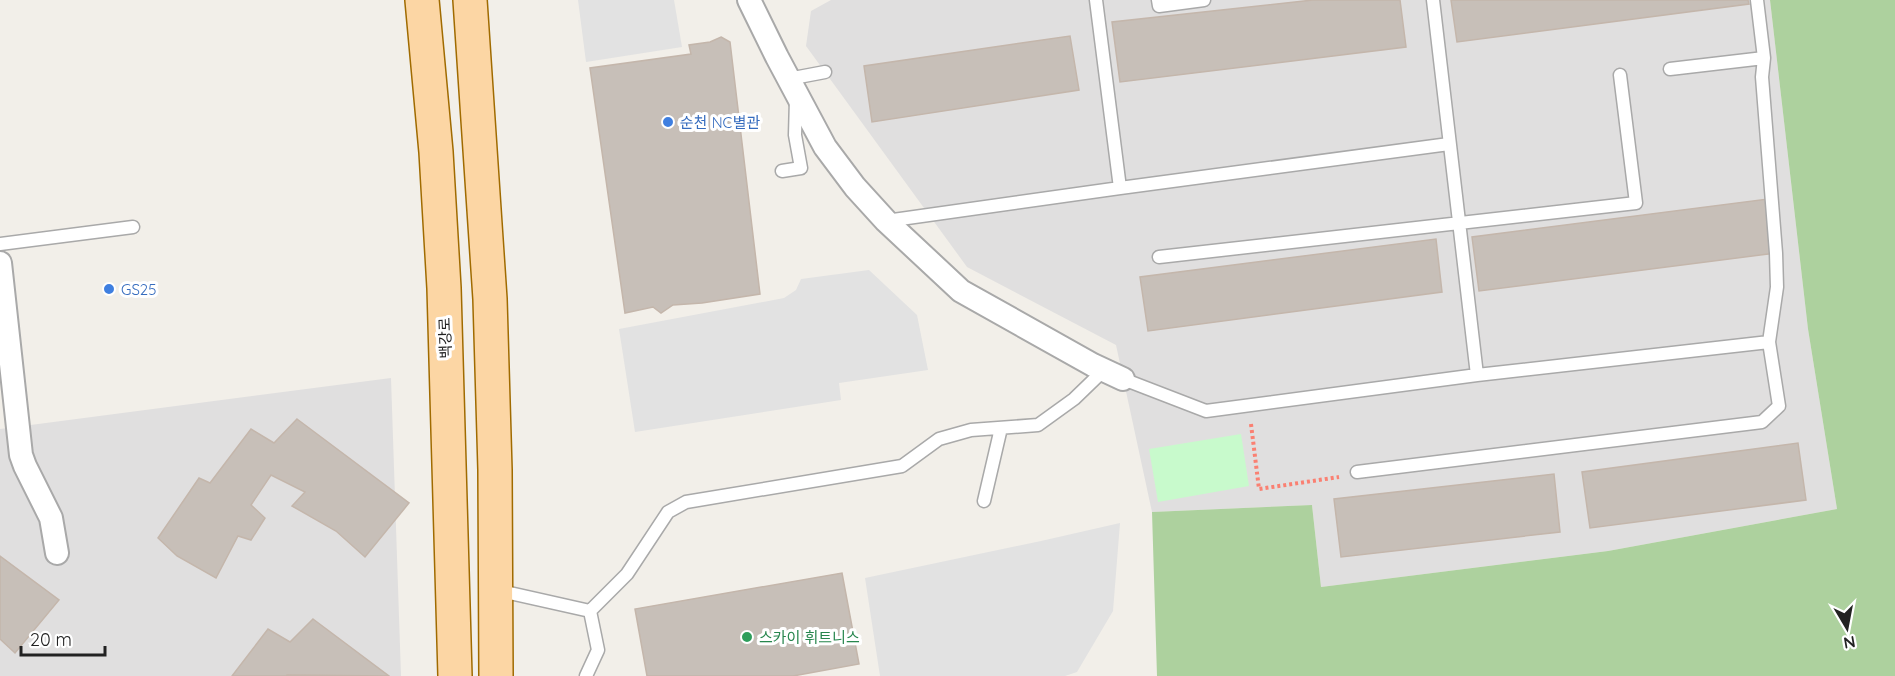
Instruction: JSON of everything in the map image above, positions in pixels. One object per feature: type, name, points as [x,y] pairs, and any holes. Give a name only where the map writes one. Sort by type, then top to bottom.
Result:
[{"type":"main road","name":"백강로","points":[[422,0],[436,152],[444,288],[455,676]]},
{"type":"main road","points":[[470,0],[490,299],[496,676]]},
{"type":"street","points":[[749,0],[825,147],[855,187],[886,221],[961,291],[1114,374]]},
{"type":"street","points":[[0,263],[21,455],[51,518],[57,553]]},
{"type":"lane","points":[[1096,0],[1120,188]]},
{"type":"lane","points":[[1158,0],[1159,6],[1204,0]]},
{"type":"lane","points":[[1433,0],[1477,375]]},
{"type":"lane","points":[[1357,472],[1762,422],[1779,406],[1769,342],[1777,287],[1762,77],[1764,58],[1757,0]]},
{"type":"lane","points":[[1670,69],[1764,58]]},
{"type":"lane","points":[[782,171],[801,168],[795,135],[792,86],[825,72]]},
{"type":"lane","points":[[1159,257],[1636,203],[1620,75]]},
{"type":"lane","points":[[886,221],[1449,144]]},
{"type":"lane","points":[[0,244],[133,227]]},
{"type":"lane","points":[[590,611],[627,574],[668,512],[686,502],[902,466],[939,439],[971,430],[1038,424],[1114,374],[1206,411],[1477,375],[1769,342]]},
{"type":"lane","points":[[984,501],[1001,428]]},
{"type":"lane","points":[[496,590],[590,611]]},
{"type":"lane","points":[[586,676],[598,650],[590,611]]},
{"type":"path","points":[[1248,406],[1259,489],[1327,480],[1357,472]]},
{"type":"shaded area","points":[[578,0],[674,0],[682,47],[586,62]]},
{"type":"shaded area","points":[[831,0],[1770,0],[1808,329],[1837,509],[1608,551],[1321,587],[1312,505],[1152,512],[1116,345],[967,267],[806,46],[811,11]]},
{"type":"shaded area","points":[[869,270],[917,315],[928,370],[839,383],[841,400],[635,432],[619,329],[784,298],[796,290],[801,279]]},
{"type":"shaded area","points":[[391,378],[401,676],[0,676],[0,429]]},
{"type":"shaded area","points":[[1120,523],[1113,611],[1077,672],[1065,676],[880,676],[865,578]]},
{"type":"green space","points":[[1770,0],[1895,0],[1895,676],[1157,676],[1152,512],[1312,505],[1321,587],[1608,551],[1837,509],[1808,329]]},
{"type":"green space","points":[[1241,434],[1249,486],[1158,502],[1149,449]]},
{"type":"building","points":[[1313,0],[1400,0],[1406,47],[1120,82],[1112,22]]},
{"type":"building","points":[[1451,0],[1748,0],[1749,4],[1457,42]]},
{"type":"building","points":[[1070,36],[1079,90],[872,122],[864,66]]},
{"type":"building","name":"순천 NC별관","points":[[721,37],[730,42],[760,294],[673,305],[661,313],[653,307],[625,313],[590,68],[691,54],[689,45],[710,42]]},
{"type":"building","points":[[1768,199],[1776,253],[1479,291],[1472,237]]},
{"type":"building","points":[[1436,239],[1442,292],[1148,331],[1140,277]]},
{"type":"building","points":[[297,419],[409,503],[365,557],[336,531],[292,506],[305,492],[271,475],[251,505],[265,518],[251,540],[238,536],[216,578],[177,556],[158,538],[199,478],[210,483],[251,429],[274,443]]},
{"type":"building","points":[[1798,443],[1806,500],[1590,528],[1582,472]]},
{"type":"building","points":[[1554,474],[1560,532],[1341,557],[1334,499]]},
{"type":"building","points":[[0,556],[59,600],[15,653],[0,639]]},
{"type":"building","name":"스카이 휘트니스","points":[[842,573],[859,664],[793,676],[647,676],[635,609]]},
{"type":"building","points":[[313,619],[389,676],[232,676],[268,629],[290,642]]},
{"type":"place","name":"순천 NC별관","points":[[668,122]]},
{"type":"place","name":"GS25","points":[[109,289]]},
{"type":"place","name":"스카이 휘트니스","points":[[747,637]]}]
